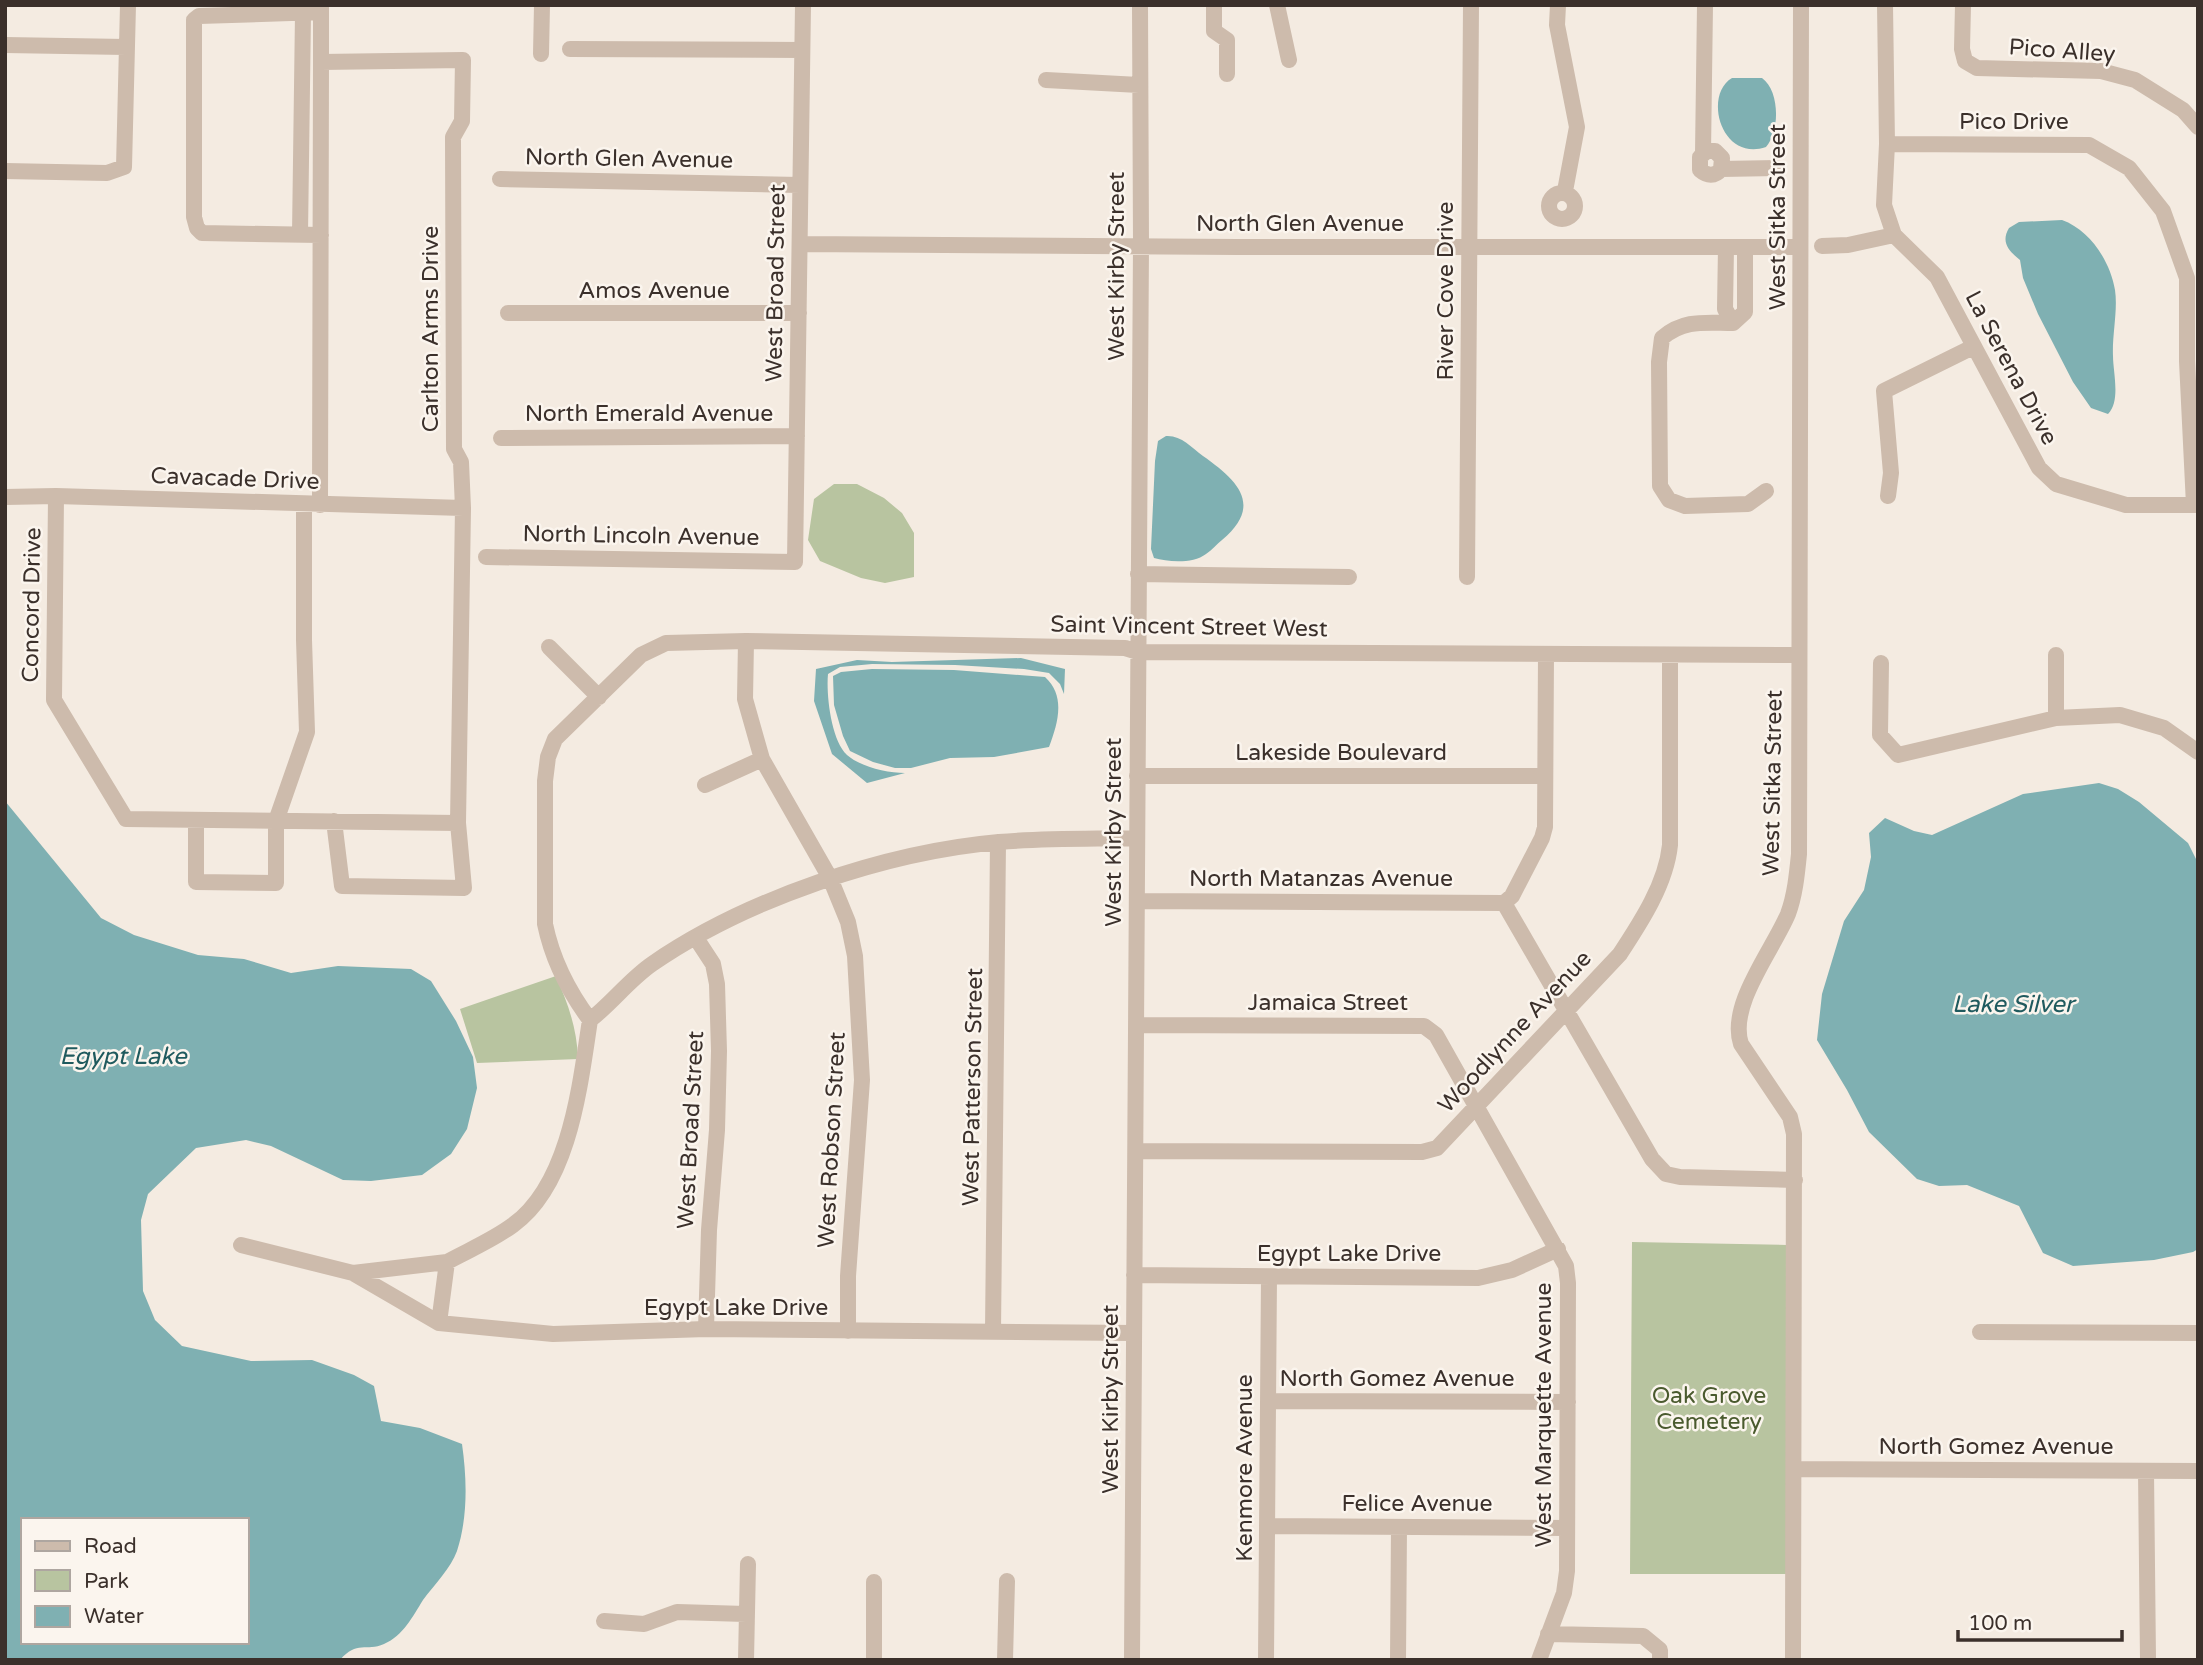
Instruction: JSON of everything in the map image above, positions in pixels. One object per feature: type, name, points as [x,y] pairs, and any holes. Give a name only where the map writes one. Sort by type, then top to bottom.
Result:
[{"type":"street","points":[[5,171],[107,173],[124,167],[128,5]]},
{"type":"street","points":[[541,54],[542,5]]},
{"type":"street","name":"West Broad Street","points":[[795,562],[803,5]]},
{"type":"street","name":"West Kirby Street","points":[[1132,1660],[1140,5]]},
{"type":"street","points":[[1214,5],[1214,31],[1227,40],[1227,74]]},
{"type":"street","points":[[1277,5],[1289,60]]},
{"type":"street","name":"River Cove Drive","points":[[1467,577],[1471,5]]},
{"type":"street","points":[[1558,5],[1557,25],[1577,127],[1565,191]]},
{"type":"street","points":[[1705,5],[1703,153],[1710,150],[1720,154],[1723,163],[1721,169],[1777,168]]},
{"type":"street","name":"West Sitka Street","points":[[1793,1660],[1794,1134],[1790,1117],[1741,1044],[1737,1032],[1745,998],[1789,910],[1799,855],[1801,5]]},
{"type":"street","points":[[1885,5],[1887,144]]},
{"type":"street","name":"Pico Alley","points":[[1963,5],[1962,49],[1965,61],[1977,68],[2101,71],[2135,80],[2183,110],[2198,127]]},
{"type":"street","points":[[321,235],[202,233],[197,228],[194,217],[194,20],[199,16],[303,13],[321,9],[321,235],[312,504],[303,640],[307,732],[276,821],[276,883],[196,882],[196,821],[276,821],[334,821],[458,823]]},
{"type":"street","points":[[300,234],[303,13]]},
{"type":"street","points":[[5,45],[126,47]]},
{"type":"street","points":[[570,49],[802,50]]},
{"type":"street","name":"Carlton Arms Drive","points":[[321,62],[463,60],[462,121],[453,137],[454,449],[461,462],[463,508],[458,823],[464,888],[342,886],[334,821]]},
{"type":"street","points":[[1046,80],[1139,85]]},
{"type":"street","name":"La Serena Drive","points":[[1887,144],[1884,205],[1894,235],[1937,277],[2039,467],[2056,484],[2126,505],[2196,505]]},
{"type":"street","name":"Pico Drive","points":[[1887,144],[2089,145],[2129,169],[2163,211],[2187,278],[2193,361],[2196,505]]},
{"type":"street","name":"North Glen Avenue","points":[[500,179],[800,185]]},
{"type":"street","points":[[1822,246],[1848,245],[1894,235]]},
{"type":"street","name":"North Glen Avenue","points":[[800,244],[1800,247]]},
{"type":"street","points":[[1726,247],[1725,309],[1733,323]]},
{"type":"street","points":[[1745,248],[1745,312],[1733,323],[1674,327],[1662,338],[1659,362],[1660,486],[1669,500],[1685,506],[1748,504],[1766,491]]},
{"type":"street","name":"Amos Avenue","points":[[508,313],[799,313]]},
{"type":"street","points":[[1888,496],[1891,473],[1884,391],[1973,347]]},
{"type":"street","name":"North Emerald Avenue","points":[[501,438],[797,436]]},
{"type":"street","name":"Cavacade Drive","points":[[5,497],[56,496],[463,508]]},
{"type":"street","name":"Concord Drive","points":[[56,496],[54,700],[126,819],[196,821]]},
{"type":"street","name":"North Lincoln Avenue","points":[[486,557],[795,562]]},
{"type":"street","points":[[1138,574],[1349,577]]},
{"type":"street","name":"Saint Vincent Street West","points":[[590,1020],[575,1000],[549,943],[545,924],[545,780],[548,757],[555,738],[641,655],[666,643],[746,641],[1125,648],[1138,652],[1798,655]]},
{"type":"street","name":"West Robson Street","points":[[746,641],[745,699],[762,759],[830,878],[848,922],[855,956],[860,1023],[860,1113],[848,1276],[848,1331]]},
{"type":"street","points":[[549,647],[599,697]]},
{"type":"street","points":[[1546,654],[1545,827],[1512,896],[1504,903],[1652,1159],[1666,1174],[1680,1177],[1795,1180]]},
{"type":"street","name":"Woodlynne Avenue","points":[[1136,1151],[1422,1152],[1437,1148],[1620,954],[1635,932],[1668,862],[1670,655]]},
{"type":"street","points":[[2056,655],[2056,718]]},
{"type":"street","points":[[1881,663],[1881,735],[1898,755],[2056,718],[2120,715],[2164,728],[2198,752]]},
{"type":"street","points":[[705,785],[762,759]]},
{"type":"street","name":"Lakeside Boulevard","points":[[1137,776],[1545,776]]},
{"type":"street","points":[[439,1323],[447,1262],[514,1225],[551,1180],[577,1108],[590,1020],[653,964],[696,938],[758,907],[830,878],[939,850],[998,842],[1137,838]]},
{"type":"street","name":"West Patterson Street","points":[[993,1332],[998,842]]},
{"type":"street","name":"North Matanzas Avenue","points":[[1136,901],[1504,903]]},
{"type":"street","name":"West Broad Street","points":[[696,938],[713,964],[717,984],[719,1051],[706,1329]]},
{"type":"street","name":"Jamaica Street","points":[[1137,1026],[1424,1026],[1436,1035],[1476,1104]]},
{"type":"street","name":"West Marquette Avenue","points":[[1476,1104],[1558,1249],[1566,1266],[1568,1283],[1567,1528],[1564,1593],[1539,1660]]},
{"type":"street","name":"Egypt Lake Drive","points":[[241,1245],[353,1273],[439,1323],[553,1334],[706,1329],[1134,1333]]},
{"type":"street","name":"Egypt Lake Drive","points":[[1134,1275],[1478,1278],[1512,1270],[1558,1249]]},
{"type":"street","name":"Egypt Lake Drive","points":[[353,1273],[447,1262]]},
{"type":"street","name":"Kenmore Avenue","points":[[1266,1660],[1269,1277]]},
{"type":"street","points":[[1980,1332],[2198,1333]]},
{"type":"street","name":"North Gomez Avenue","points":[[1268,1401],[1568,1402]]},
{"type":"street","name":"North Gomez Avenue","points":[[1794,1469],[2198,1471]]},
{"type":"street","points":[[2146,1471],[2148,1660]]},
{"type":"street","name":"Felice Avenue","points":[[1267,1526],[1567,1528]]},
{"type":"street","points":[[1398,1660],[1399,1527]]},
{"type":"street","points":[[746,1660],[748,1564]]},
{"type":"street","points":[[1005,1660],[1007,1581]]},
{"type":"street","points":[[874,1582],[874,1660]]},
{"type":"street","points":[[604,1621],[644,1625],[677,1612],[746,1614]]},
{"type":"street","points":[[1548,1634],[1643,1636],[1660,1650],[1660,1660]]},
{"type":"green space","points":[[834,484],[857,484],[884,498],[902,513],[914,533],[914,577],[885,583],[861,578],[820,561],[808,540],[814,499]]},
{"type":"green space","points":[[556,976],[571,1016],[578,1059],[477,1063],[460,1009]]},
{"type":"green space","name":"Oak Grove Cemetery","points":[[1632,1242],[1787,1245],[1788,1574],[1630,1574]]},
{"type":"water","points":[[1732,78],[1762,78],[1772,92],[1776,122],[1766,147],[1750,149],[1738,145],[1728,136],[1721,124],[1719,98],[1723,86]]},
{"type":"water","points":[[2062,220],[2081,231],[2097,248],[2109,268],[2115,290],[2115,394],[2108,414],[2091,408],[2073,382],[2038,314],[2023,278],[2020,260],[2006,243],[2009,228],[2019,222]]},
{"type":"water","points":[[1166,436],[1176,437],[1190,445],[1226,474],[1241,494],[1242,515],[1235,527],[1208,552],[1194,559],[1173,561],[1154,558],[1151,549],[1155,461],[1158,441]]},
{"type":"water","points":[[1021,658],[1065,669],[1064,694],[1060,684],[1049,673],[1024,669],[872,664],[840,667],[828,674],[828,683],[833,728],[842,748],[847,755],[867,766],[905,773],[867,783],[832,754],[814,701],[816,669],[857,660],[892,662]]},
{"type":"water","points":[[872,669],[954,670],[1045,677],[1052,684],[1058,701],[1057,719],[1049,747],[994,757],[950,758],[911,768],[895,768],[873,762],[850,751],[843,736],[834,705],[833,676],[841,672]]},
{"type":"water","name":"Lake Silver","points":[[2099,783],[2118,789],[2139,802],[2188,843],[2198,863],[2198,1249],[2154,1260],[2073,1266],[2043,1253],[2019,1206],[1967,1185],[1939,1186],[1917,1179],[1869,1132],[1817,1040],[1822,994],[1844,921],[1864,890],[1871,857],[1869,833],[1885,818],[1914,831],[1932,835],[2023,794]]},
{"type":"water","name":"Egypt Lake","points":[[5,801],[101,918],[134,935],[198,955],[244,959],[291,973],[338,966],[411,969],[431,981],[456,1021],[473,1057],[477,1088],[467,1129],[451,1154],[422,1175],[371,1181],[343,1180],[271,1146],[246,1140],[196,1148],[148,1194],[141,1220],[143,1291],[155,1320],[182,1346],[251,1361],[312,1360],[354,1375],[374,1386],[381,1421],[420,1428],[462,1444],[466,1498],[463,1525],[457,1551],[447,1570],[397,1636],[378,1646],[352,1650],[340,1660],[5,1660]]}]
